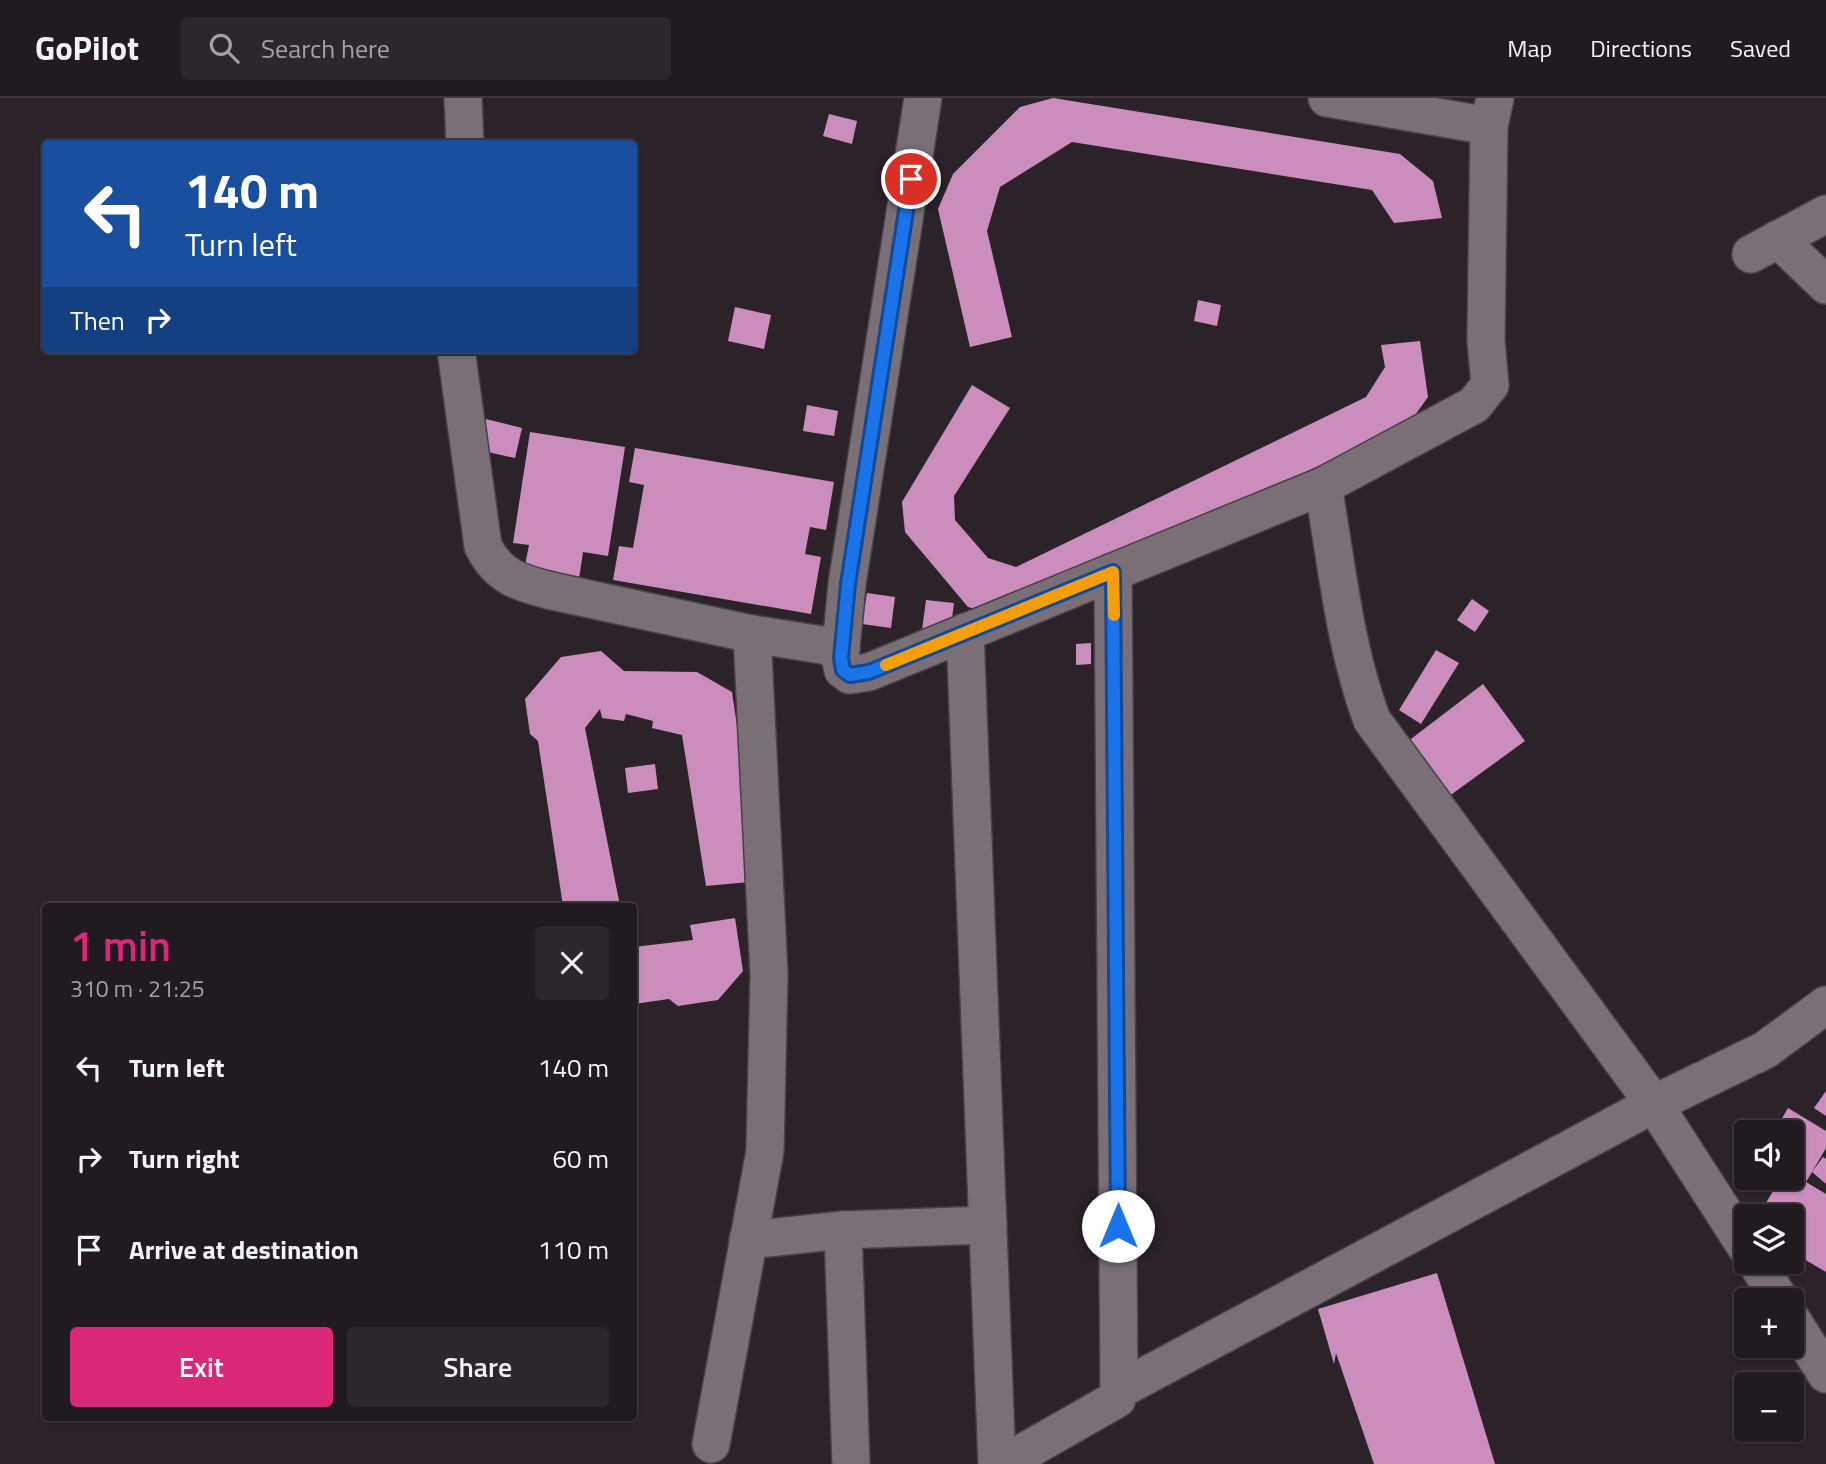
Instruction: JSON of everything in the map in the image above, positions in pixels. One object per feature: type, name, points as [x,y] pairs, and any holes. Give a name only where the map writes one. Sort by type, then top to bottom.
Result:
[{"type":"street","points":[[463,98],[465,140]]},
{"type":"street","points":[[923,98],[848,584],[841,648],[843,670],[850,675],[965,632],[1323,486],[1474,405],[1490,385],[1486,341],[1492,112],[1327,98]]},
{"type":"street","points":[[1826,214],[1765,246],[1826,285]]},
{"type":"street","points":[[457,354],[483,546],[501,574],[525,585],[552,591],[752,634],[841,648]]},
{"type":"street","points":[[1323,486],[1351,648],[1359,686],[1372,720],[1654,1104],[1734,1228]]},
{"type":"street","points":[[1003,1464],[1117,1399],[1119,1390],[1113,572]]},
{"type":"street","points":[[965,632],[997,1464]]},
{"type":"street","points":[[711,1444],[765,1151],[769,974],[752,634]]},
{"type":"street","points":[[1119,1390],[1654,1104],[1765,1050],[1826,1005]]},
{"type":"street","points":[[748,1240],[843,1230],[988,1225]]},
{"type":"street","points":[[843,1230],[851,1464]]},
{"type":"street","points":[[1804,1339],[1826,1374]]},
{"type":"building","points":[[1053,98],[1400,154],[1433,181],[1442,218],[1394,223],[1372,190],[1072,142],[1000,187],[987,231],[1012,337],[970,347],[938,209],[953,174],[1020,107]]},
{"type":"building","points":[[829,114],[857,121],[852,144],[823,136]]},
{"type":"building","points":[[1198,300],[1221,305],[1217,326],[1194,321]]},
{"type":"building","points":[[735,307],[771,315],[764,349],[728,341]]},
{"type":"building","points":[[1420,341],[1428,397],[1408,425],[996,614],[968,607],[905,532],[902,502],[972,385],[1010,408],[954,496],[955,520],[988,558],[1016,567],[1366,397],[1385,367],[1381,345]]},
{"type":"building","points":[[807,405],[838,411],[834,436],[803,431]]},
{"type":"building","points":[[486,419],[522,428],[515,458],[479,450]]},
{"type":"building","points":[[530,432],[625,447],[608,556],[583,552],[579,579],[524,570],[529,545],[513,543]]},
{"type":"building","points":[[635,448],[834,482],[826,530],[810,527],[805,554],[821,557],[811,614],[613,580],[619,546],[633,548],[644,485],[629,482]]},
{"type":"building","points":[[867,593],[895,597],[891,628],[862,624]]},
{"type":"building","points":[[1472,599],[1489,611],[1475,632],[1457,620]]},
{"type":"building","points":[[926,600],[954,603],[950,634],[922,630]]},
{"type":"building","points":[[1091,643],[1091,664],[1076,665],[1076,644]]},
{"type":"building","points":[[1436,650],[1459,663],[1421,724],[1399,710]]},
{"type":"building","points":[[601,651],[624,671],[697,672],[732,692],[760,881],[706,886],[682,735],[652,728],[653,721],[626,714],[624,721],[602,718],[600,709],[585,728],[619,903],[563,903],[538,741],[530,734],[525,699],[561,657]]},
{"type":"building","points":[[1483,684],[1525,741],[1448,797],[1407,742]]},
{"type":"building","points":[[655,764],[658,789],[628,793],[625,768]]},
{"type":"building","points":[[735,918],[743,971],[718,1000],[678,1006],[669,999],[637,1004],[637,947],[693,940],[690,925]]},
{"type":"building","points":[[1826,1091],[1826,1116],[1814,1108]]},
{"type":"building","points":[[1788,1108],[1826,1131],[1826,1148],[1806,1182],[1826,1194],[1826,1272],[1804,1259],[1804,1204],[1765,1204],[1774,1190],[1804,1190],[1804,1120],[1781,1120]]},
{"type":"building","points":[[1823,1157],[1826,1159],[1826,1184],[1812,1172]]},
{"type":"building","points":[[1437,1273],[1495,1464],[1374,1464],[1336,1353],[1334,1364],[1318,1309]]},
{"type":"slow traffic","points":[[886,665],[1113,572],[1114,615]]},
{"type":"route","points":[[911,179],[848,584],[841,658],[843,670],[850,675],[869,672],[1113,572],[1118,1226]]}]
